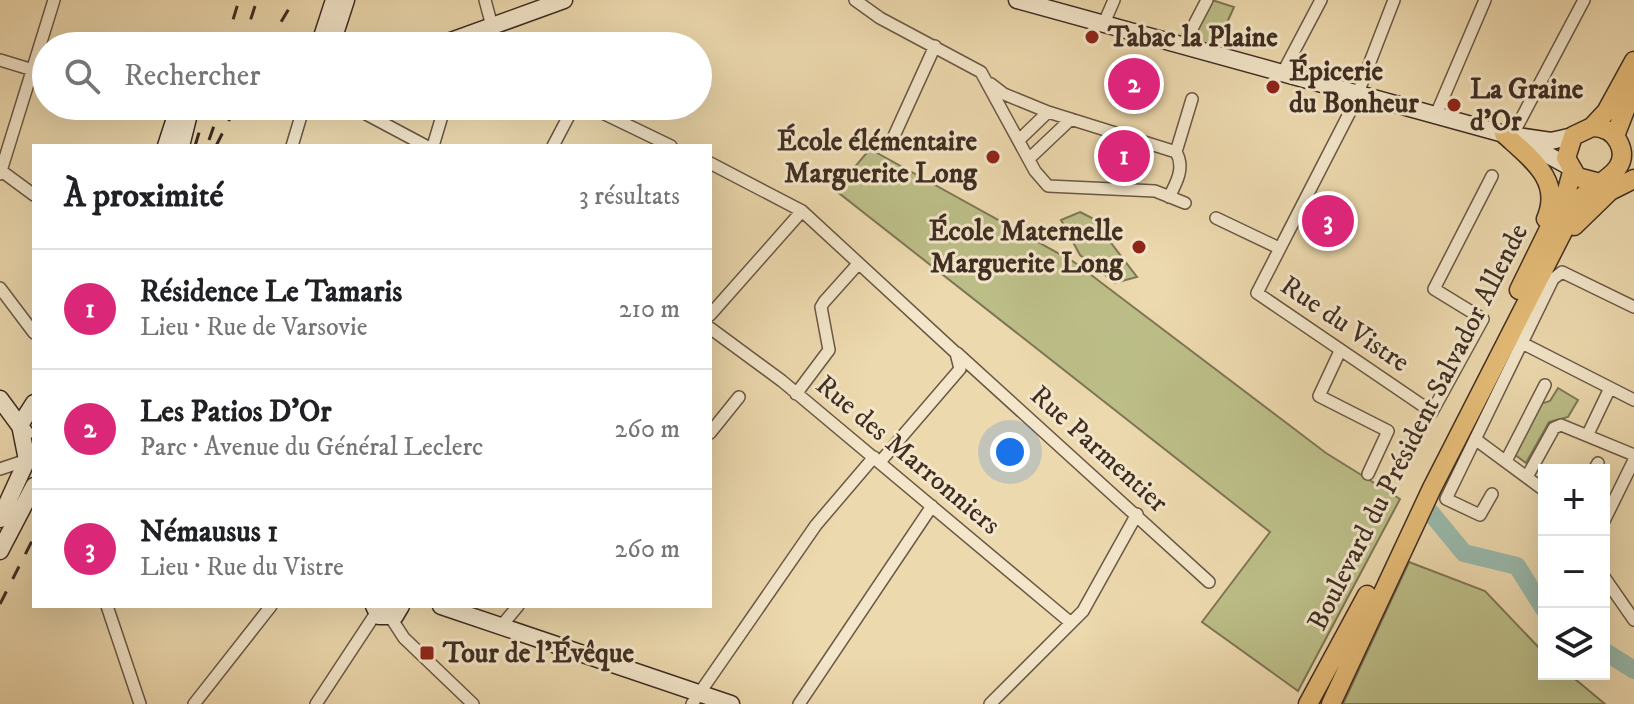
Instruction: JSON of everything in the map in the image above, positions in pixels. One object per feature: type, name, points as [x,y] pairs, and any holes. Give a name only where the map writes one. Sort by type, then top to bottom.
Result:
[{"type":"main road","points":[[324,32],[334,0]]},
{"type":"main road","points":[[336,32],[346,0]]},
{"type":"main road","points":[[480,32],[564,0]]},
{"type":"main road","points":[[1017,0],[1435,117],[1511,136],[1551,141],[1592,127],[1606,112],[1634,61]]},
{"type":"main road","points":[[1614,174],[1621,161],[1633,96]]},
{"type":"main road","points":[[167,144],[181,120]]},
{"type":"main road","points":[[181,144],[185,120]]},
{"type":"main road","points":[[1592,127],[1623,145]]},
{"type":"main road","points":[[1511,136],[1570,169],[1583,180],[1596,182]]},
{"type":"main road","points":[[1511,136],[1540,167],[1551,191],[1549,211],[1533,248],[1530,267]]},
{"type":"main road","name":"Boulevard du Président Salvador Allende","points":[[1308,704],[1362,605],[1566,194],[1570,169],[1566,150],[1573,136]]},
{"type":"main road","name":"Boulevard du Président Salvador Allende","points":[[1331,704],[1432,488],[1579,200],[1596,182],[1614,174],[1634,172]]},
{"type":"main road","points":[[1432,488],[1455,458],[1578,219],[1610,191],[1634,179]]},
{"type":"main road","points":[[0,399],[30,442],[0,519]]},
{"type":"main road","points":[[0,551],[32,490]]},
{"type":"main road","points":[[447,608],[502,625],[696,699],[731,704]]},
{"type":"street","points":[[44,32],[54,0]]},
{"type":"street","points":[[485,0],[492,26]]},
{"type":"street","points":[[855,0],[880,18],[981,72],[1041,180],[1048,186],[1155,191],[1185,203]]},
{"type":"street","points":[[1104,23],[1114,0]]},
{"type":"street","points":[[1183,46],[1207,0]]},
{"type":"street","points":[[1282,74],[1321,0]]},
{"type":"street","name":"Rue du Vistre","points":[[1394,0],[1358,94],[1257,293],[1432,412],[1483,319],[1434,289],[1492,176]]},
{"type":"street","points":[[1435,117],[1485,0]]},
{"type":"street","points":[[1511,136],[1584,0]]},
{"type":"street","points":[[894,136],[935,46]]},
{"type":"street","points":[[0,60],[32,70]]},
{"type":"street","points":[[32,73],[0,172],[32,194]]},
{"type":"street","points":[[987,81],[1004,94],[1048,112],[1176,152]]},
{"type":"street","points":[[1169,197],[1180,171],[1176,152],[1192,99]]},
{"type":"street","points":[[1019,140],[1048,112]]},
{"type":"street","points":[[1033,155],[1071,119]]},
{"type":"street","points":[[293,144],[300,120]]},
{"type":"street","points":[[377,120],[422,144]]},
{"type":"street","points":[[434,144],[441,120]]},
{"type":"street","points":[[554,144],[567,120]]},
{"type":"street","points":[[616,120],[665,144]]},
{"type":"street","name":"Rue Parmentier","points":[[712,164],[802,211],[1209,582]]},
{"type":"street","points":[[712,313],[802,211]]},
{"type":"street","points":[[1216,218],[1279,248]]},
{"type":"street","points":[[796,394],[829,350],[821,307],[858,264]]},
{"type":"street","points":[[1492,494],[1480,515],[1446,499],[1553,279],[1562,272],[1634,307]]},
{"type":"street","points":[[0,288],[32,330]]},
{"type":"street","name":"Rue des Marronniers","points":[[712,330],[877,460],[1071,623]]},
{"type":"street","points":[[1522,343],[1634,400]]},
{"type":"street","points":[[1340,351],[1319,396],[1388,431],[1368,474]]},
{"type":"street","points":[[696,699],[816,525],[960,369],[956,353]]},
{"type":"street","points":[[1507,459],[1545,385]]},
{"type":"street","points":[[1588,434],[1610,388]]},
{"type":"street","points":[[712,431],[739,397]]},
{"type":"street","points":[[1528,475],[1554,428],[1572,426],[1634,457],[1610,508]]},
{"type":"street","points":[[1475,439],[1507,459],[1538,484]]},
{"type":"street","points":[[0,469],[30,442]]},
{"type":"street","points":[[799,704],[932,506]]},
{"type":"street","points":[[990,704],[1083,611],[1137,514]]},
{"type":"street","points":[[1610,586],[1634,620]]},
{"type":"street","points":[[108,608],[140,704]]},
{"type":"street","points":[[194,704],[269,608]]},
{"type":"street","points":[[502,625],[516,608]]},
{"type":"street","points":[[316,704],[385,611],[404,638],[473,704]]},
{"type":"green space","points":[[1212,0],[1234,7],[1216,47],[1193,40]]},
{"type":"green space","points":[[870,149],[1074,262],[1326,453],[1400,499],[1298,691],[1202,622],[1270,532],[835,190]]},
{"type":"green space","points":[[1080,212],[1092,218],[1137,277],[1115,283],[1080,255],[1061,220]]},
{"type":"green space","points":[[1558,388],[1578,400],[1568,417],[1549,422],[1526,463],[1514,454],[1540,404],[1550,401]]},
{"type":"green space","points":[[1409,562],[1485,591],[1538,647],[1538,680],[1576,680],[1605,704],[1343,704]]},
{"type":"waterway","points":[[1431,513],[1464,553],[1517,566],[1543,608]]},
{"type":"waterway","points":[[1610,655],[1634,670]]},
{"type":"railway","points":[[229,32],[239,0]]},
{"type":"railway","points":[[247,32],[257,0]]},
{"type":"railway","points":[[275,32],[294,0]]},
{"type":"railway","points":[[196,144],[203,120]]},
{"type":"railway","points":[[209,140],[216,120]]},
{"type":"railway","points":[[217,144],[229,120]]},
{"type":"railway","points":[[0,604],[32,541]]},
{"type":"place","name":"Tabac la Plaine","points":[[1092,37]]},
{"type":"place","name":"Les Patios D'Or","points":[[1134,84]]},
{"type":"place","name":"Épicerie du Bonheur","points":[[1273,87]]},
{"type":"place","name":"La Graine d'Or","points":[[1454,105]]},
{"type":"place","name":"Résidence Le Tamaris","points":[[1124,156]]},
{"type":"place","name":"École élémentaire Marguerite Long","points":[[993,157]]},
{"type":"place","name":"Némausus 1","points":[[1328,221]]},
{"type":"place","name":"École Maternelle Marguerite Long","points":[[1139,247]]},
{"type":"place","name":"Tour de l'Évêque","points":[[427,653]]}]
